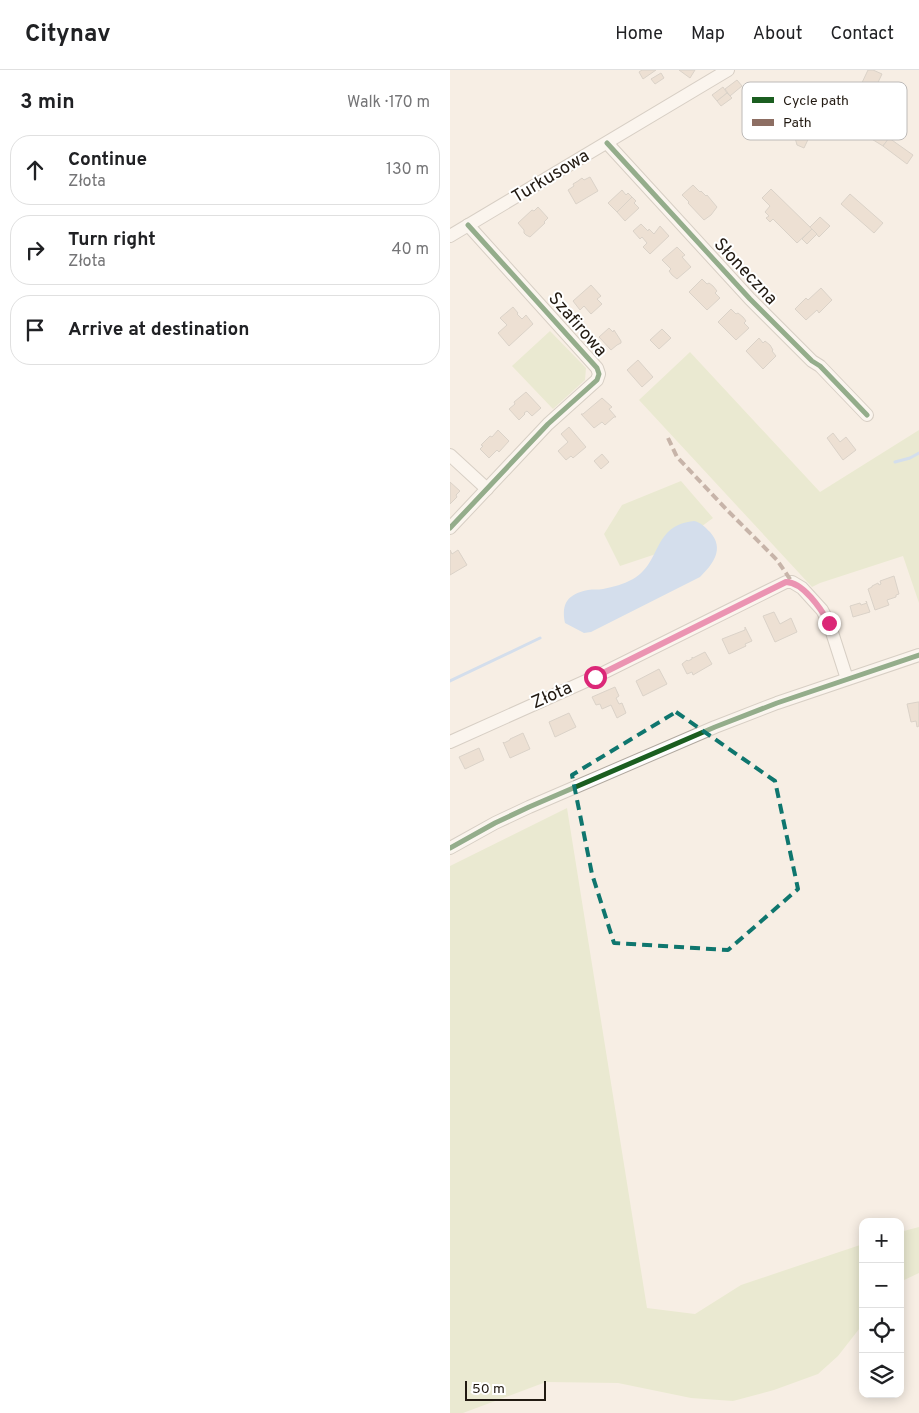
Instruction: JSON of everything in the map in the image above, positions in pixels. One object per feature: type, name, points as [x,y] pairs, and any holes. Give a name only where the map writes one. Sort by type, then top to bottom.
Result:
[{"type":"street","name":"Turkusowa","points":[[450,236],[728,70]]},
{"type":"street","name":"Słoneczna","points":[[607,143],[750,299],[812,361],[820,366],[867,415]]},
{"type":"street","name":"Szafirowa","points":[[450,528],[548,424],[597,380],[599,374],[598,368],[468,225]]},
{"type":"street","points":[[450,455],[487,489]]},
{"type":"street","name":"Złota","points":[[450,742],[595,677],[786,582],[792,582],[802,588],[822,610],[829,623],[847,679]]},
{"type":"street","points":[[450,848],[529,807],[749,713],[919,655]]},
{"type":"highlighted area","points":[[676,712],[775,781],[798,889],[728,950],[614,943],[592,874],[572,775]]},
{"type":"green space","points":[[550,331],[586,368],[585,380],[553,409],[512,366]]},
{"type":"green space","points":[[690,352],[820,492],[919,430],[919,603],[903,556],[812,587],[639,400]]},
{"type":"green space","points":[[681,481],[713,518],[671,549],[620,566],[604,534],[622,505]]},
{"type":"green space","points":[[567,808],[647,1308],[695,1314],[741,1285],[859,1245],[859,1329],[838,1356],[818,1374],[774,1390],[733,1401],[691,1398],[618,1383],[546,1382],[463,1413],[450,1413],[450,866]]},
{"type":"green space","points":[[919,1227],[919,1273],[904,1280],[904,1263],[904,1231]]},
{"type":"water","points":[[694,521],[710,532],[717,544],[716,556],[713,562],[700,577],[591,632],[584,633],[565,623],[565,605],[571,597],[581,592],[611,587],[633,579],[649,564],[664,537],[671,530],[681,524]]},
{"type":"building","points":[[642,70],[656,70],[643,79],[639,72]]},
{"type":"building","points":[[679,70],[695,70],[690,78]]},
{"type":"building","points":[[868,70],[882,74],[878,82],[862,82]]},
{"type":"building","points":[[661,73],[664,78],[655,84],[651,79]]},
{"type":"building","points":[[737,80],[742,86],[730,96],[725,89]]},
{"type":"building","points":[[723,87],[727,93],[717,101],[712,95]]},
{"type":"building","points":[[727,93],[732,98],[721,106],[717,101]]},
{"type":"building","points":[[796,140],[808,140],[804,148],[797,145]]},
{"type":"building","points":[[873,140],[888,140],[883,146]]},
{"type":"building","points":[[888,140],[892,140],[913,155],[907,164],[883,146]]},
{"type":"building","points":[[590,177],[598,191],[576,204],[568,190],[582,178],[584,180]]},
{"type":"building","points":[[693,185],[700,192],[707,195],[717,207],[704,220],[682,195]]},
{"type":"building","points":[[771,189],[812,229],[797,243],[773,219],[770,222],[766,218],[769,216],[765,212],[770,206],[762,198]]},
{"type":"building","points":[[622,190],[626,195],[628,193],[632,197],[617,212],[608,203]]},
{"type":"building","points":[[850,194],[883,223],[874,233],[841,204]]},
{"type":"building","points":[[632,197],[636,201],[634,203],[639,208],[625,221],[617,212]]},
{"type":"building","points":[[538,207],[548,218],[530,237],[524,233],[524,230],[518,223]]},
{"type":"building","points":[[820,217],[830,226],[819,237],[810,227]]},
{"type":"building","points":[[641,224],[654,234],[660,226],[669,236],[650,254],[643,247],[647,243],[642,237],[640,239],[633,231]]},
{"type":"building","points":[[812,229],[817,234],[807,244],[802,239]]},
{"type":"building","points":[[677,247],[685,255],[682,257],[691,267],[677,279],[662,260]]},
{"type":"building","points":[[702,279],[707,284],[709,283],[713,286],[717,291],[715,293],[720,298],[707,310],[689,292]]},
{"type":"building","points":[[591,285],[601,296],[597,299],[602,304],[591,314],[584,306],[580,310],[573,301]]},
{"type":"building","points":[[821,288],[832,300],[819,313],[817,310],[806,320],[795,309],[806,298],[808,300]]},
{"type":"building","points":[[513,307],[522,319],[526,315],[533,324],[509,346],[498,333],[507,325],[500,318]]},
{"type":"building","points":[[731,309],[743,317],[746,321],[744,323],[749,328],[736,340],[718,322]]},
{"type":"building","points":[[609,328],[613,332],[614,330],[621,341],[611,350],[599,337]]},
{"type":"building","points":[[662,329],[671,338],[659,349],[650,340]]},
{"type":"building","points":[[759,338],[763,343],[765,341],[770,345],[776,356],[763,369],[746,351]]},
{"type":"building","points":[[638,360],[653,377],[642,387],[627,370]]},
{"type":"building","points":[[526,392],[541,408],[532,416],[527,411],[519,420],[509,409]]},
{"type":"building","points":[[602,398],[612,407],[609,409],[616,417],[605,425],[602,422],[594,428],[581,414]]},
{"type":"building","points":[[569,427],[586,447],[573,458],[571,456],[566,460],[558,451],[568,442],[561,434]]},
{"type":"building","points":[[498,430],[509,441],[499,452],[497,450],[489,458],[480,449],[483,446],[481,445]]},
{"type":"building","points":[[833,433],[840,442],[846,437],[856,450],[843,460],[827,438]]},
{"type":"building","points":[[602,454],[609,462],[601,469],[594,461]]},
{"type":"building","points":[[450,482],[460,491],[450,504]]},
{"type":"building","points":[[450,550],[452,554],[458,550],[467,565],[450,575]]},
{"type":"building","points":[[894,576],[899,594],[887,600],[889,605],[875,610],[868,589],[878,583],[879,585],[881,584],[880,581]]},
{"type":"building","points":[[867,603],[870,612],[853,617],[850,606]]},
{"type":"building","points":[[774,612],[780,624],[791,618],[797,632],[775,642],[763,616]]},
{"type":"building","points":[[745,627],[752,641],[729,654],[722,639],[745,630]]},
{"type":"building","points":[[705,652],[712,664],[693,675],[692,672],[687,674],[682,664],[692,659],[692,657]]},
{"type":"building","points":[[659,669],[667,684],[643,696],[636,681]]},
{"type":"building","points":[[615,687],[619,696],[616,698],[619,704],[622,703],[626,713],[617,718],[611,705],[602,709],[600,704],[596,705],[592,697]]},
{"type":"building","points":[[919,702],[919,726],[917,727],[916,721],[911,722],[907,704]]},
{"type":"building","points":[[569,713],[576,727],[555,737],[549,722]]},
{"type":"building","points":[[523,733],[530,749],[510,758],[503,742]]},
{"type":"building","points":[[479,748],[484,760],[465,769],[459,757]]},
{"type":"waterway","points":[[895,462],[910,458],[919,453]]},
{"type":"waterway","points":[[450,681],[540,638]]},
{"type":"marked path","points":[[668,438],[677,457],[777,560],[792,582]]},
{"type":"cycle path","points":[[607,143],[750,299],[812,361],[820,366],[867,415]]},
{"type":"cycle path","points":[[450,528],[548,424],[597,380],[599,374],[597,368],[468,225]]},
{"type":"cycle path","points":[[450,848],[529,807],[715,727],[777,703],[919,655]]},
{"type":"route","points":[[595,677],[786,582],[792,582],[802,588],[822,610],[829,623]]}]
